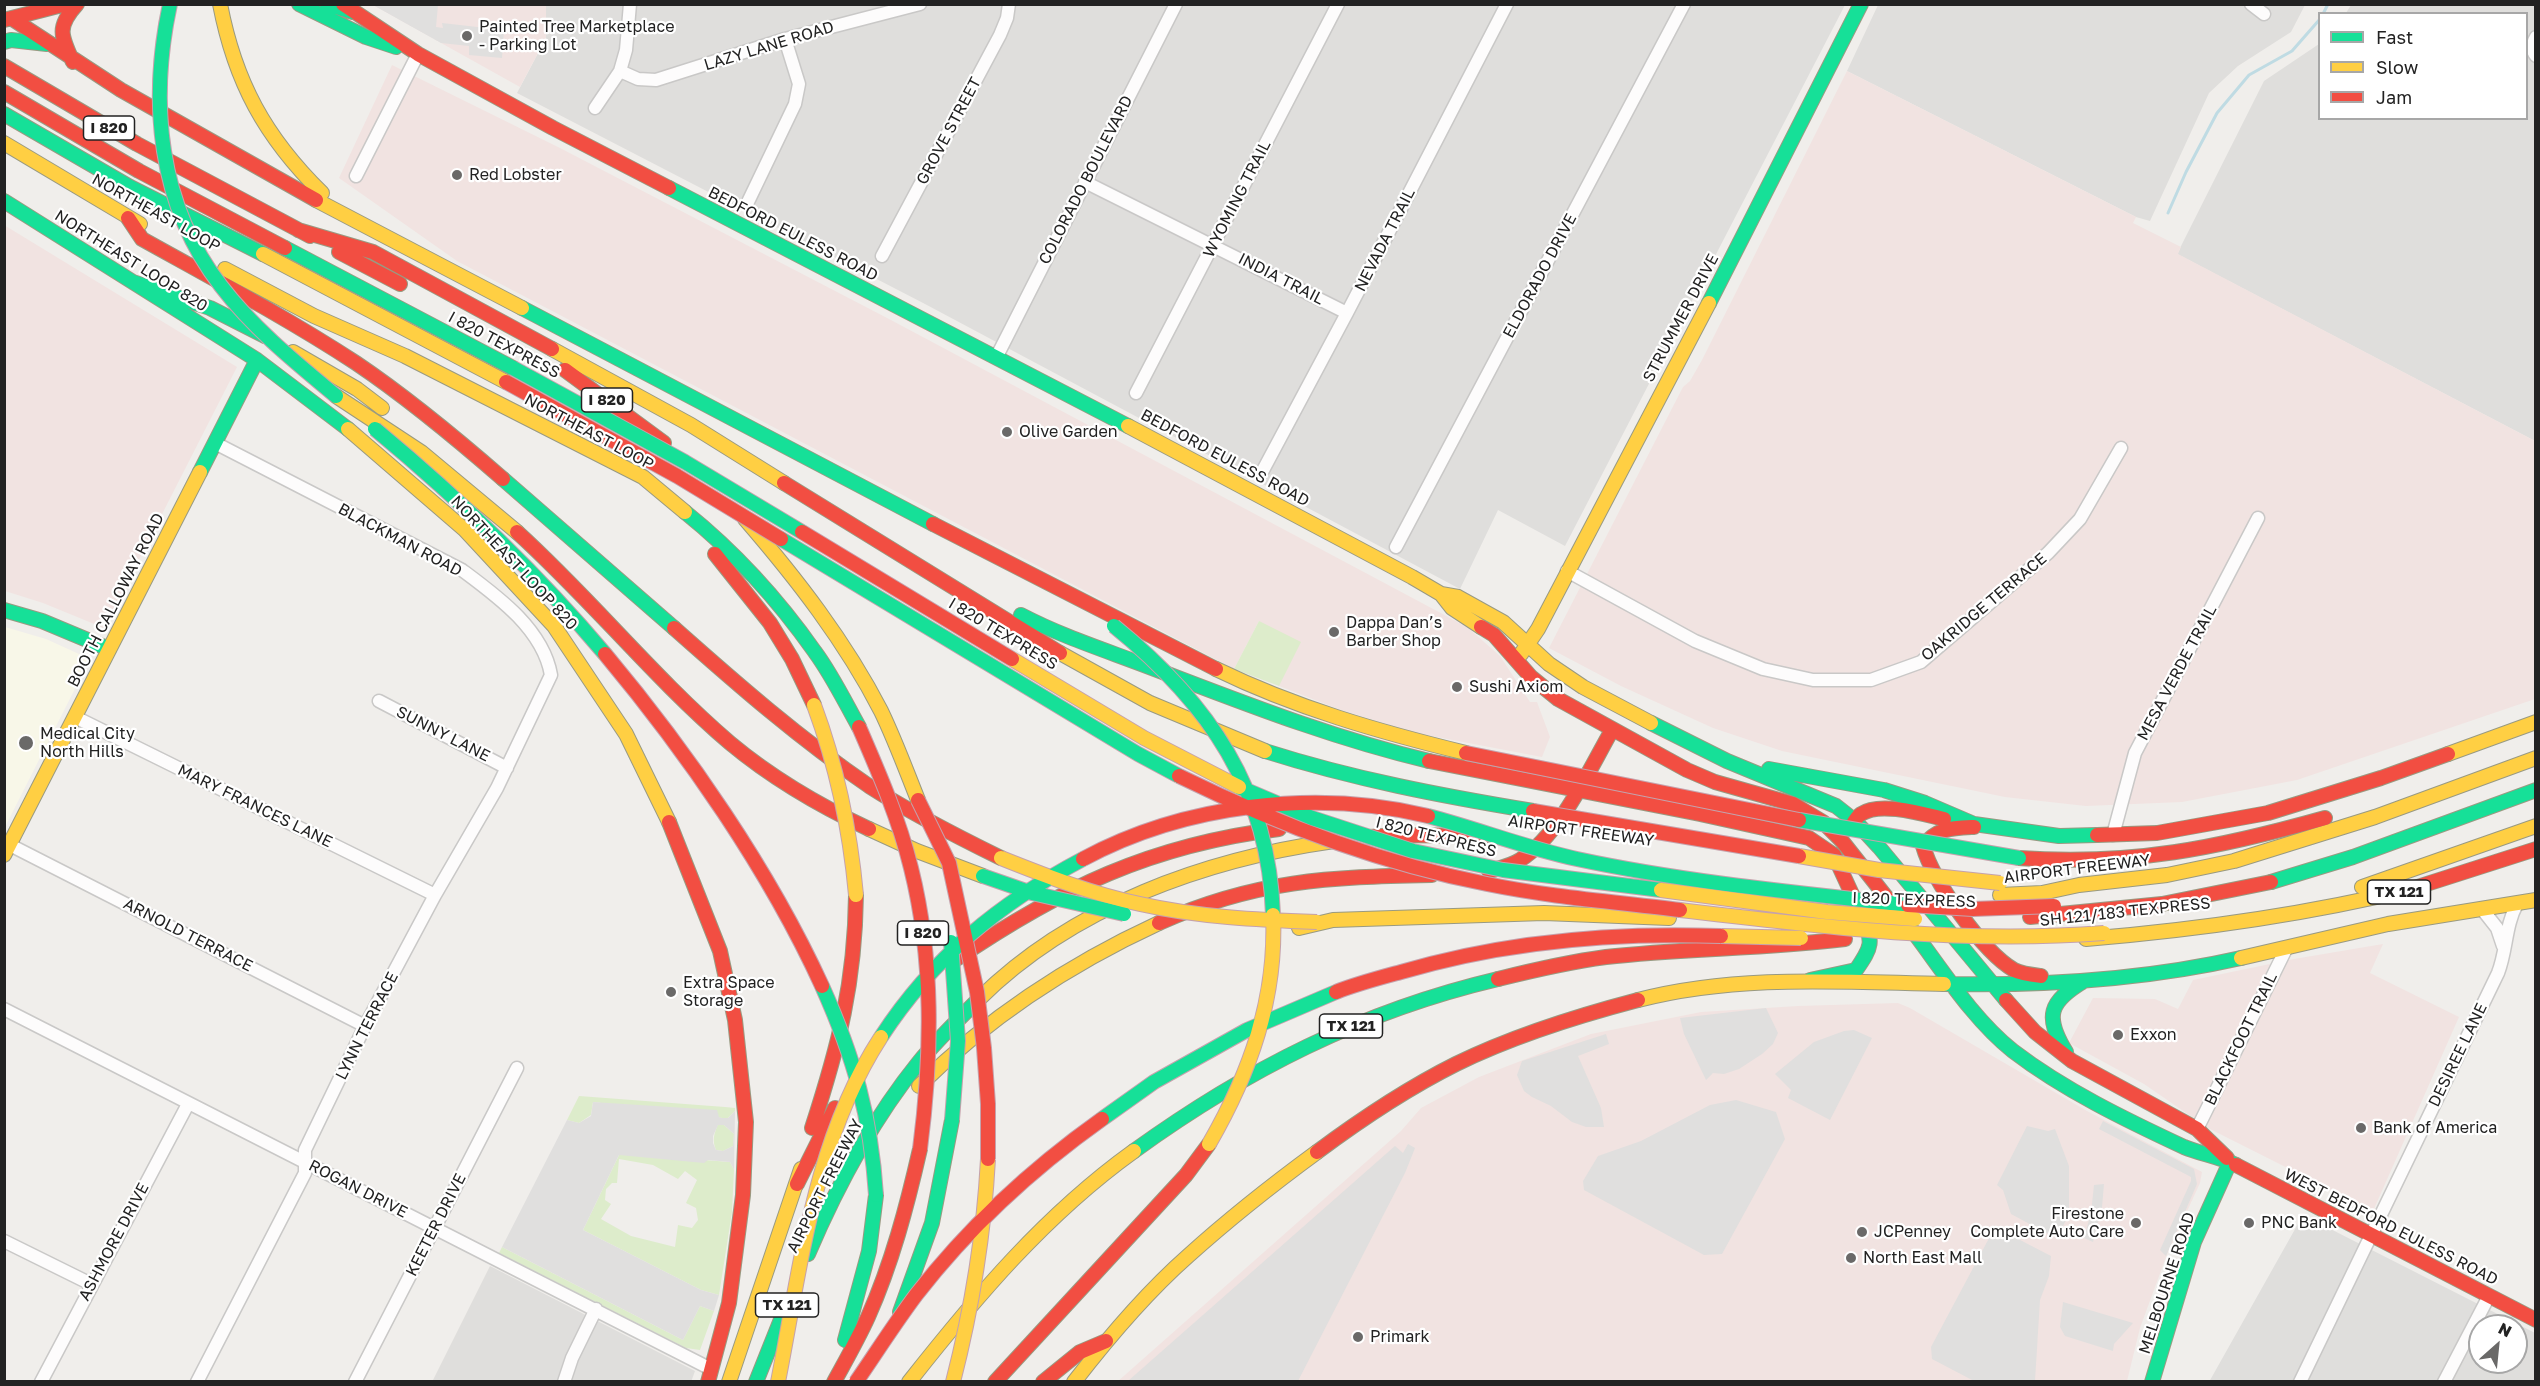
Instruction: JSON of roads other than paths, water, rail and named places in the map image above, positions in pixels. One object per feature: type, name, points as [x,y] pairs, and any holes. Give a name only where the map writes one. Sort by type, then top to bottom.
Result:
[{"type":"main road","points":[[7,18],[66,4]]},
{"type":"main road","points":[[73,62],[61,35],[60,25],[64,17],[77,4]]},
{"type":"main road","points":[[170,4],[160,48],[157,88],[161,133],[176,202],[207,267],[230,296],[284,352],[458,497],[499,536],[578,621],[646,703],[709,791],[766,882],[814,971],[852,1060],[867,1112],[876,1195],[875,1225],[869,1258],[833,1382]]},
{"type":"main road","points":[[220,4],[224,33],[239,81],[265,130],[306,179],[348,216]]},
{"type":"main road","name":"BEDFORD EULESS ROAD","points":[[299,4],[366,37],[418,54]]},
{"type":"main road","name":"BEDFORD EULESS ROAD","points":[[327,4],[348,8],[418,54],[667,188],[997,356],[1240,484],[1441,594],[1452,608],[1494,635],[1531,677],[1558,699],[1687,771],[1715,782],[1793,804],[1823,822],[1842,841],[1946,973]]},
{"type":"main road","name":"STRUMMER DRIVE","points":[[1517,659],[1528,646],[1764,198],[1861,4]]},
{"type":"main road","points":[[7,18],[73,62],[179,124],[348,216],[1081,602],[1120,619],[1228,675],[1368,729],[1466,753],[1751,812],[1950,848],[2019,858],[2084,862],[2157,857],[2253,838],[2338,814],[2375,817]]},
{"type":"main road","points":[[4,42],[11,40],[47,44]]},
{"type":"main road","name":"I 820","points":[[4,66],[137,144],[298,230]]},
{"type":"main road","name":"I 820 TEXPRESS","points":[[4,92],[139,171],[513,368],[685,462],[1144,738],[1258,797],[1384,842],[1462,863],[1645,890],[1873,917],[2001,919],[2077,914]]},
{"type":"main road","name":"I 820 TEXPRESS","points":[[4,114],[130,187],[269,256],[677,476],[1138,754],[1189,782],[1311,836],[1409,866],[1502,887],[1883,934]]},
{"type":"main road","name":"NORTHEAST LOOP","points":[[4,143],[128,218],[314,316],[405,356],[643,477],[724,543],[761,581],[816,653],[859,727],[881,776],[900,831],[921,920],[927,966],[930,1030],[926,1106],[909,1201],[894,1253],[871,1310],[833,1382]]},
{"type":"main road","name":"NORTHEAST LOOP 820","points":[[4,201],[257,360],[335,418],[435,502],[554,626],[626,734],[677,837],[720,951],[735,1020],[746,1122],[743,1195],[729,1303],[710,1375]]},
{"type":"main road","points":[[128,218],[142,240],[305,331],[422,411],[620,580],[735,682],[816,748],[913,814],[1001,858],[1067,884],[1157,908],[1255,920],[1317,922],[1544,913],[1695,919],[1845,939]]},
{"type":"main road","points":[[298,230],[412,290]]},
{"type":"main road","points":[[298,230],[373,252],[670,414],[1078,664],[1150,703],[1212,731],[1254,747],[1365,780],[1533,811],[2000,889]]},
{"type":"main road","points":[[133,282],[210,308],[264,336],[357,389],[455,462]]},
{"type":"main road","name":"NORTHEAST LOOP","points":[[474,323],[567,372],[671,448],[721,493],[817,606],[875,700],[918,800]]},
{"type":"main road","name":"BOOTH CALLOWAY ROAD","points":[[7,850],[257,360]]},
{"type":"main road","points":[[336,396],[381,422],[467,488],[549,562],[666,684],[725,737],[783,781],[835,813],[925,856],[1082,906],[1138,917],[1271,930],[1292,931],[1317,922]]},
{"type":"main road","points":[[643,477],[672,512],[715,554],[751,596],[792,659],[830,745],[853,845],[856,896],[853,971],[837,1051],[808,1140],[797,1184],[729,1382]]},
{"type":"main road","points":[[508,502],[620,580]]},
{"type":"main road","points":[[928,574],[949,576],[1036,624],[1302,725],[1371,747],[1454,767],[1575,789],[1809,838],[1834,855],[1871,936],[1868,954],[1856,970],[1810,980]]},
{"type":"main road","name":"WEST BEDFORD EULESS ROAD","points":[[1441,594],[1458,597],[1503,622],[1528,646],[1584,687],[1629,712],[1727,761],[1836,806],[1855,821],[2035,1032],[2072,1061],[2197,1129],[2230,1162]]},
{"type":"main road","points":[[995,1382],[1186,1175],[1209,1144],[1237,1096],[1251,1062],[1267,1004],[1272,968],[1273,906],[1264,842],[1253,802],[1225,747],[1204,715],[1180,685],[1141,647],[1081,602]]},
{"type":"main road","points":[[4,610],[42,621],[109,649]]},
{"type":"main road","points":[[811,1247],[822,1241],[866,1161],[915,1090],[972,1035],[1014,1003],[1108,947],[1185,911],[1224,897],[1263,887],[1342,877],[1478,873],[1503,868],[1522,858],[1551,830],[1612,730],[1629,712]]},
{"type":"main road","name":"AIRPORT FREEWAY","points":[[1727,761],[1884,790],[1925,803],[1970,824],[2059,836],[2157,833],[2268,813],[2381,778],[2535,722]]},
{"type":"main road","name":"AIRPORT FREEWAY","points":[[1827,882],[1884,890],[1956,895],[2048,882],[2079,885],[2167,875],[2234,861],[2375,817],[2535,758]]},
{"type":"main road","name":"SH 121/183 TEXPRESS","points":[[2077,914],[2176,902],[2291,876],[2535,790]]},
{"type":"main road","points":[[918,800],[945,853],[969,947],[984,1041],[990,1139],[987,1204],[980,1266],[968,1328],[953,1382]]},
{"type":"main road","name":"I 820","points":[[868,1382],[908,1295],[922,1254],[940,1185],[952,1120],[958,1041],[954,958],[933,848],[918,800]]},
{"type":"main road","points":[[778,1382],[820,1172],[854,1086],[889,1024],[947,956],[985,921],[1043,879],[1111,844],[1167,824],[1218,812],[1305,802],[1370,805],[1427,815],[1522,845],[1630,869],[1914,905],[1961,909],[2054,906],[2077,914]]},
{"type":"main road","points":[[1842,841],[1861,814],[1871,809],[1884,808],[1970,824]]},
{"type":"main road","points":[[797,1184],[839,1099],[891,1026],[955,960],[1039,905],[1139,860],[1216,837],[1252,831],[1335,824],[1394,835]]},
{"type":"main road","name":"SH 121/183 TEXPRESS","points":[[1883,934],[2022,938],[2179,926],[2272,910],[2347,891],[2535,826]]},
{"type":"main road","points":[[1990,827],[1940,829],[1929,837],[1923,846],[1924,856],[1945,892],[1994,953],[2013,969],[2032,975],[2088,979]]},
{"type":"main road","name":"AIRPORT FREEWAY","points":[[756,1382],[811,1247],[858,1148],[917,1064],[989,990],[1035,953],[1086,921],[1146,892],[1200,871],[1305,844],[1394,835],[1518,837],[1625,854]]},
{"type":"main road","name":"TX 121","points":[[909,1382],[960,1316],[999,1272],[1040,1230],[1130,1151],[1179,1116],[1288,1054],[1342,1030],[1432,996],[1555,965],[1667,952],[1775,947],[1845,939],[2034,943],[2150,934],[2281,917],[2430,884],[2535,849]]},
{"type":"main road","points":[[2513,856],[2535,861]]},
{"type":"main road","points":[[1074,1382],[1106,1341],[1186,1257],[1258,1196],[1333,1140],[1407,1092],[1456,1064],[1592,1012],[1664,993],[1752,982],[1810,980],[1993,985],[2151,975],[2286,949],[2388,924],[2535,900]]},
{"type":"main road","points":[[855,1382],[896,1321],[933,1274],[1001,1200],[1042,1164],[1108,1113],[1183,1064],[1247,1030],[1330,994],[1391,974],[1503,946],[1603,935],[1814,938],[1883,934]]},
{"type":"main road","name":"WEST BEDFORD EULESS ROAD","points":[[1946,973],[1993,1033],[2043,1072],[2120,1115],[2187,1148],[2230,1162],[2371,1233],[2535,1320]]},
{"type":"main road","points":[[2072,1061],[2056,1033],[2052,1018],[2054,1006],[2059,998],[2088,979]]},
{"type":"main road","name":"MELBOURNE ROAD","points":[[2152,1382],[2194,1242],[2230,1162]]},
{"type":"main road","points":[[1043,1382],[1080,1352],[1106,1341]]},
{"type":"street","points":[[595,108],[620,71],[626,50],[630,4]]},
{"type":"street","name":"LAZY LANE ROAD","points":[[620,71],[638,79],[656,80],[785,39],[920,4]]},
{"type":"street","name":"GROVE STREET","points":[[882,256],[1000,35],[1007,18],[1009,4]]},
{"type":"street","name":"COLORADO BOULEVARD","points":[[997,356],[1176,4]]},
{"type":"street","name":"WYOMING TRAIL","points":[[1136,393],[1338,4]]},
{"type":"street","name":"NEVADA TRAIL","points":[[1261,474],[1347,313],[1506,4]]},
{"type":"street","name":"ELDORADO DRIVE","points":[[1396,547],[1684,4]]},
{"type":"street","points":[[2252,4],[2264,14]]},
{"type":"street","points":[[2535,37],[2532,44],[2532,52],[2535,56]]},
{"type":"street","points":[[747,204],[795,104],[799,84],[785,39]]},
{"type":"street","points":[[356,176],[418,54]]},
{"type":"street","name":"INDIA TRAIL","points":[[1085,182],[1214,244],[1347,313]]},
{"type":"street","name":"BLACKMAN ROAD","points":[[214,443],[462,570],[496,596],[517,616],[543,648],[551,675]]},
{"type":"street","name":"OAKRIDGE TERRACE","points":[[1567,571],[1695,640],[1763,669],[1813,680],[1871,680],[1921,662],[2048,553],[2080,519],[2121,448]]},
{"type":"street","name":"MESA VERDE TRAIL","points":[[2113,835],[2135,753],[2258,518]]},
{"type":"street","name":"LYNN TERRACE","points":[[197,1382],[304,1173],[305,1150],[365,1026],[435,895],[507,768],[551,675]]},
{"type":"street","name":"SUNNY LANE","points":[[379,701],[507,768]]},
{"type":"street","name":"MARY FRANCES LANE","points":[[75,717],[435,895]]},
{"type":"street","name":"ARNOLD TERRACE","points":[[7,850],[365,1026]]},
{"type":"street","name":"DESIREE LANE","points":[[2300,1382],[2505,956],[2510,917],[2517,904]]},
{"type":"street","points":[[2482,909],[2498,928],[2505,956]]},
{"type":"street","name":"BLACKFOOT TRAIL","points":[[2197,1129],[2286,949]]},
{"type":"street","name":"ROGAN DRIVE","points":[[4,1010],[596,1309],[710,1375]]},
{"type":"street","name":"KEETER DRIVE","points":[[355,1382],[517,1068]]},
{"type":"street","name":"ASHMORE DRIVE","points":[[41,1382],[188,1104]]},
{"type":"street","points":[[4,1240],[92,1284]]},
{"type":"street","points":[[2444,1382],[2489,1296]]},
{"type":"street","points":[[564,1382],[572,1358],[596,1309]]},
{"type":"waterway","points":[[2324,12],[2328,4]]},
{"type":"waterway","points":[[2168,213],[2186,172],[2217,113],[2249,75],[2292,51],[2318,21]]},
{"type":"place","name":"Painted Tree Marketplace - Parking Lot","points":[[467,36]]},
{"type":"place","name":"Red Lobster","points":[[457,175]]},
{"type":"place","name":"Olive Garden","points":[[1007,432]]},
{"type":"place","name":"Dappa Dan’s Barber Shop","points":[[1334,632]]},
{"type":"place","name":"Sushi Axiom","points":[[1457,687]]},
{"type":"place","name":"Medical City North Hills","points":[[26,743]]},
{"type":"place","name":"Extra Space Storage","points":[[671,992]]},
{"type":"place","name":"Exxon","points":[[2118,1035]]},
{"type":"place","name":"Bank of America","points":[[2361,1128]]},
{"type":"place","name":"Firestone Complete Auto Care","points":[[2136,1223]]},
{"type":"place","name":"PNC Bank","points":[[2249,1223]]},
{"type":"place","name":"JCPenney","points":[[1862,1232]]},
{"type":"place","name":"North East Mall","points":[[1851,1258]]},
{"type":"place","name":"Primark","points":[[1358,1337]]}]
